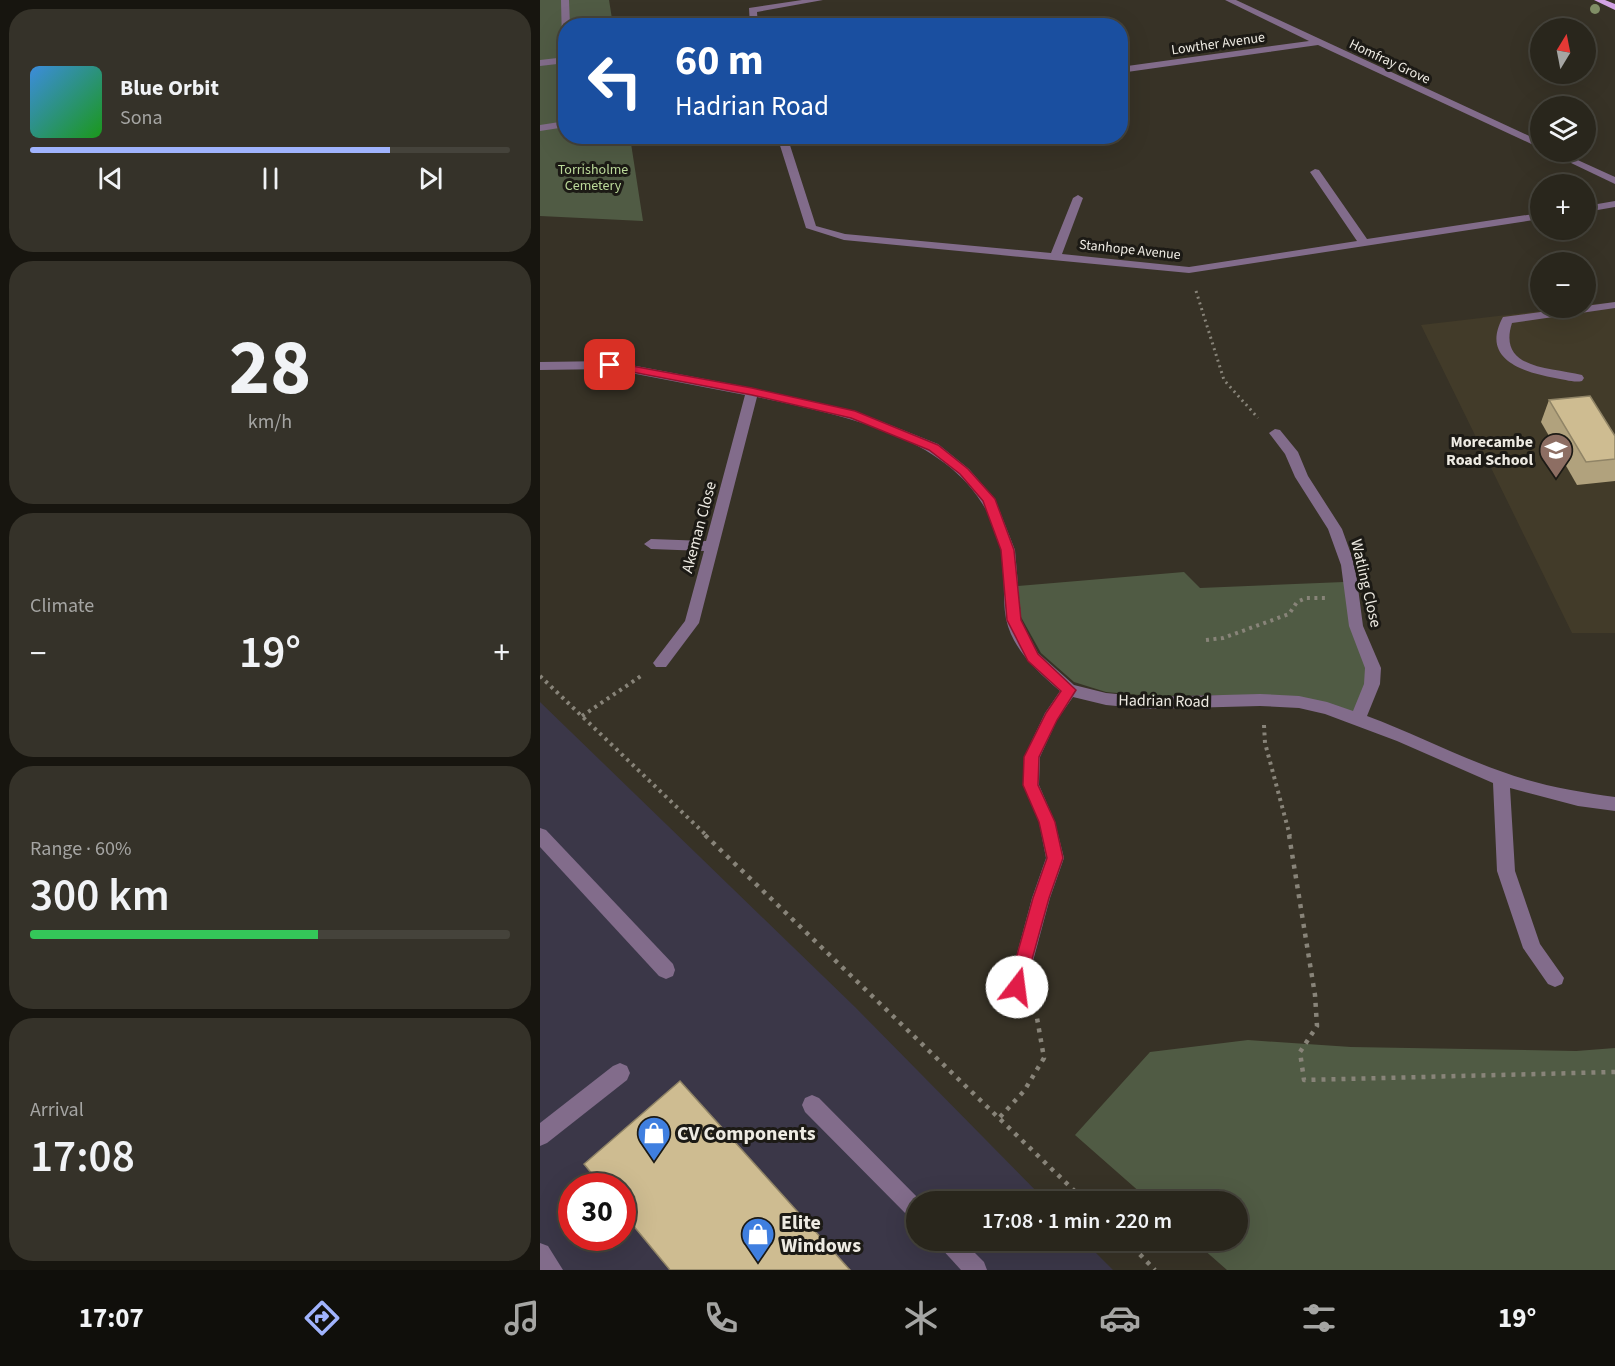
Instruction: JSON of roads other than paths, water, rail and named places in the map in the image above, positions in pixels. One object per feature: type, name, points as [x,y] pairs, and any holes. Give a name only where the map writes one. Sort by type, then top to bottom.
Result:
[{"type":"main road","points":[[1598,0],[1615,7]]},
{"type":"street","points":[[565,0],[565,18]]},
{"type":"street","points":[[753,18],[752,10],[819,0]]},
{"type":"street","name":"Homfray Grove","points":[[1230,0],[1530,141]]},
{"type":"street","name":"Lowther Avenue","points":[[1128,69],[1318,42]]},
{"type":"street","points":[[540,63],[558,61]]},
{"type":"street","points":[[540,128],[558,125]]},
{"type":"street","name":"Stanhope Avenue","points":[[785,144],[811,228],[844,237],[1189,270],[1530,217]]},
{"type":"street","points":[[1575,162],[1615,181]]},
{"type":"street","points":[[1315,172],[1364,242]]},
{"type":"street","points":[[1055,257],[1078,198]]},
{"type":"street","points":[[1596,207],[1615,204]]},
{"type":"street","points":[[1578,378],[1519,366],[1503,349],[1500,333],[1507,320],[1615,305]]},
{"type":"street","name":"Hadrian Road","points":[[540,366],[610,365],[752,392],[855,415],[933,447],[964,472],[988,499],[1008,550],[1014,620],[1032,657],[1069,690],[1106,699],[1148,703],[1260,700],[1299,702],[1327,708],[1358,719],[1502,779],[1578,799],[1615,804]]},
{"type":"street","name":"Akeman Close","points":[[661,663],[692,623],[752,392]]},
{"type":"street","name":"Watling Close","points":[[1275,433],[1291,452],[1302,477],[1320,502],[1335,529],[1348,565],[1356,626],[1373,668],[1372,684],[1358,719]]},
{"type":"street","points":[[651,544],[712,546]]},
{"type":"street","points":[[1017,987],[1041,898],[1055,858],[1047,822],[1031,785],[1032,757],[1051,717],[1069,690]]},
{"type":"street","points":[[1502,779],[1506,871],[1532,948],[1555,978]]},
{"type":"street","points":[[540,836],[666,970]]},
{"type":"street","points":[[540,1136],[620,1073]]},
{"type":"street","points":[[812,1105],[906,1200]]},
{"type":"street","points":[[958,1251],[976,1270]]},
{"type":"street","points":[[540,1254],[552,1270]]},
{"type":"place","name":"Morecambe Road School","points":[[1556,479]]},
{"type":"place","name":"CV Components","points":[[654,1162]]},
{"type":"place","name":"Elite Windows","points":[[758,1263]]},
{"type":"park label","name":"Torrisholme Cemetery","points":[[593,178]]}]
